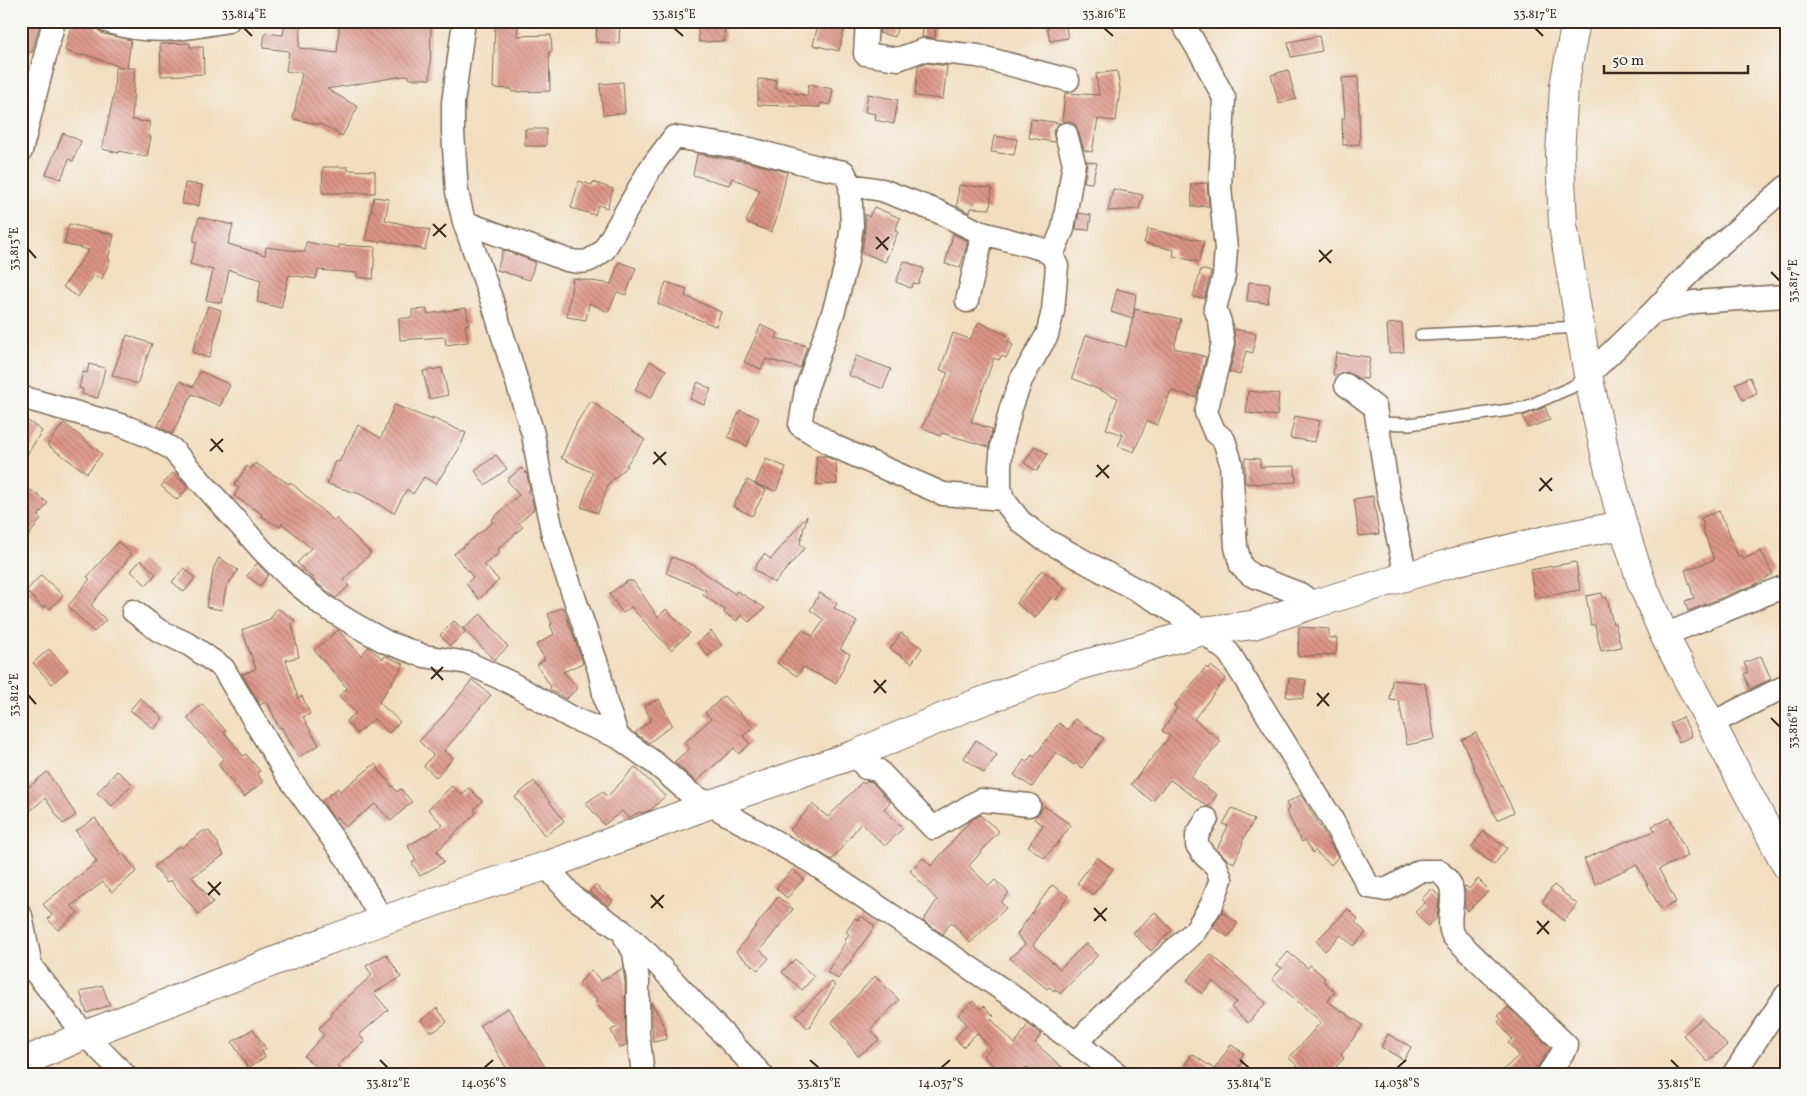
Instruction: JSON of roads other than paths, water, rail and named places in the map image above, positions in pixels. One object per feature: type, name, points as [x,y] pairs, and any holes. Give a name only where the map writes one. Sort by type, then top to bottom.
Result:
[{"type":"street","points":[[21,151],[54,21]]},
{"type":"street","points":[[107,21],[143,30],[189,28],[228,21]]},
{"type":"street","points":[[464,21],[453,104],[457,192],[464,222],[493,304],[533,434],[553,535],[618,737]]},
{"type":"street","points":[[867,21],[865,54],[898,59],[923,50],[978,56],[1068,80]]},
{"type":"street","points":[[1181,21],[1204,59],[1224,98],[1220,188],[1226,250],[1224,276],[1214,308],[1220,322],[1222,343],[1206,412],[1214,431],[1224,440],[1231,463],[1236,547],[1241,566],[1251,575],[1300,594],[1314,604]]},
{"type":"street","points":[[1576,21],[1564,86],[1560,154],[1563,226],[1588,375],[1606,458],[1623,525],[1641,581],[1664,635],[1786,865]]},
{"type":"street","points":[[1052,255],[1062,229],[1074,163],[1066,134]]},
{"type":"street","points":[[464,222],[567,260],[581,263],[594,258],[604,250],[650,169],[674,137],[750,149],[844,172],[850,185],[852,225],[847,261],[834,310],[806,390],[800,425],[836,447],[943,494],[1003,500]]},
{"type":"street","points":[[850,185],[882,190],[939,212],[983,232],[1042,249],[1052,255],[1057,266],[1053,311],[1047,336],[1021,380],[1011,408],[1002,444],[1000,466],[1000,487],[1003,500],[1020,521],[1042,538],[1157,601],[1203,631],[1229,654],[1330,816],[1369,886],[1386,890],[1420,871],[1439,871],[1450,884],[1452,908],[1449,927],[1452,936],[1567,1046],[1549,1073],[1550,1075]]},
{"type":"street","points":[[1588,375],[1652,313],[1699,263],[1786,187]]},
{"type":"street","points":[[967,300],[983,232]]},
{"type":"street","points":[[1652,313],[1694,302],[1786,296]]},
{"type":"street","points":[[1346,386],[1375,406],[1388,493],[1406,576]]},
{"type":"street","points":[[21,397],[124,426],[151,437],[172,449],[245,532],[289,577],[324,606],[386,642],[424,656],[475,666],[510,683],[572,718],[618,737],[656,764],[688,792],[813,863],[1012,996],[1119,1075]]},
{"type":"street","points":[[21,1063],[85,1035],[382,920],[468,890],[546,866],[711,804],[856,754],[972,705],[1075,667],[1203,631],[1253,624],[1454,562],[1554,538],[1623,525]]},
{"type":"street","points":[[1664,635],[1786,586]]},
{"type":"street","points":[[133,611],[158,630],[190,645],[223,668],[285,772],[342,852],[382,920]]},
{"type":"street","points":[[1710,724],[1786,686]]},
{"type":"street","points":[[856,754],[866,768],[878,770],[934,828],[980,800],[1029,805]]},
{"type":"street","points":[[1076,1043],[1195,931],[1212,904],[1221,879],[1216,866],[1196,845],[1197,835],[1207,819]]},
{"type":"street","points":[[546,866],[574,898],[608,923],[621,930],[648,954],[762,1075]]},
{"type":"street","points":[[21,916],[26,960],[85,1035],[125,1075]]},
{"type":"street","points":[[621,930],[634,952],[638,981],[638,1033],[643,1075]]},
{"type":"street","points":[[1733,1075],[1786,995]]},
{"type":"lane","points":[[1421,335],[1580,328]]},
{"type":"lane","points":[[1377,422],[1409,424],[1524,408],[1572,387],[1588,375]]}]
